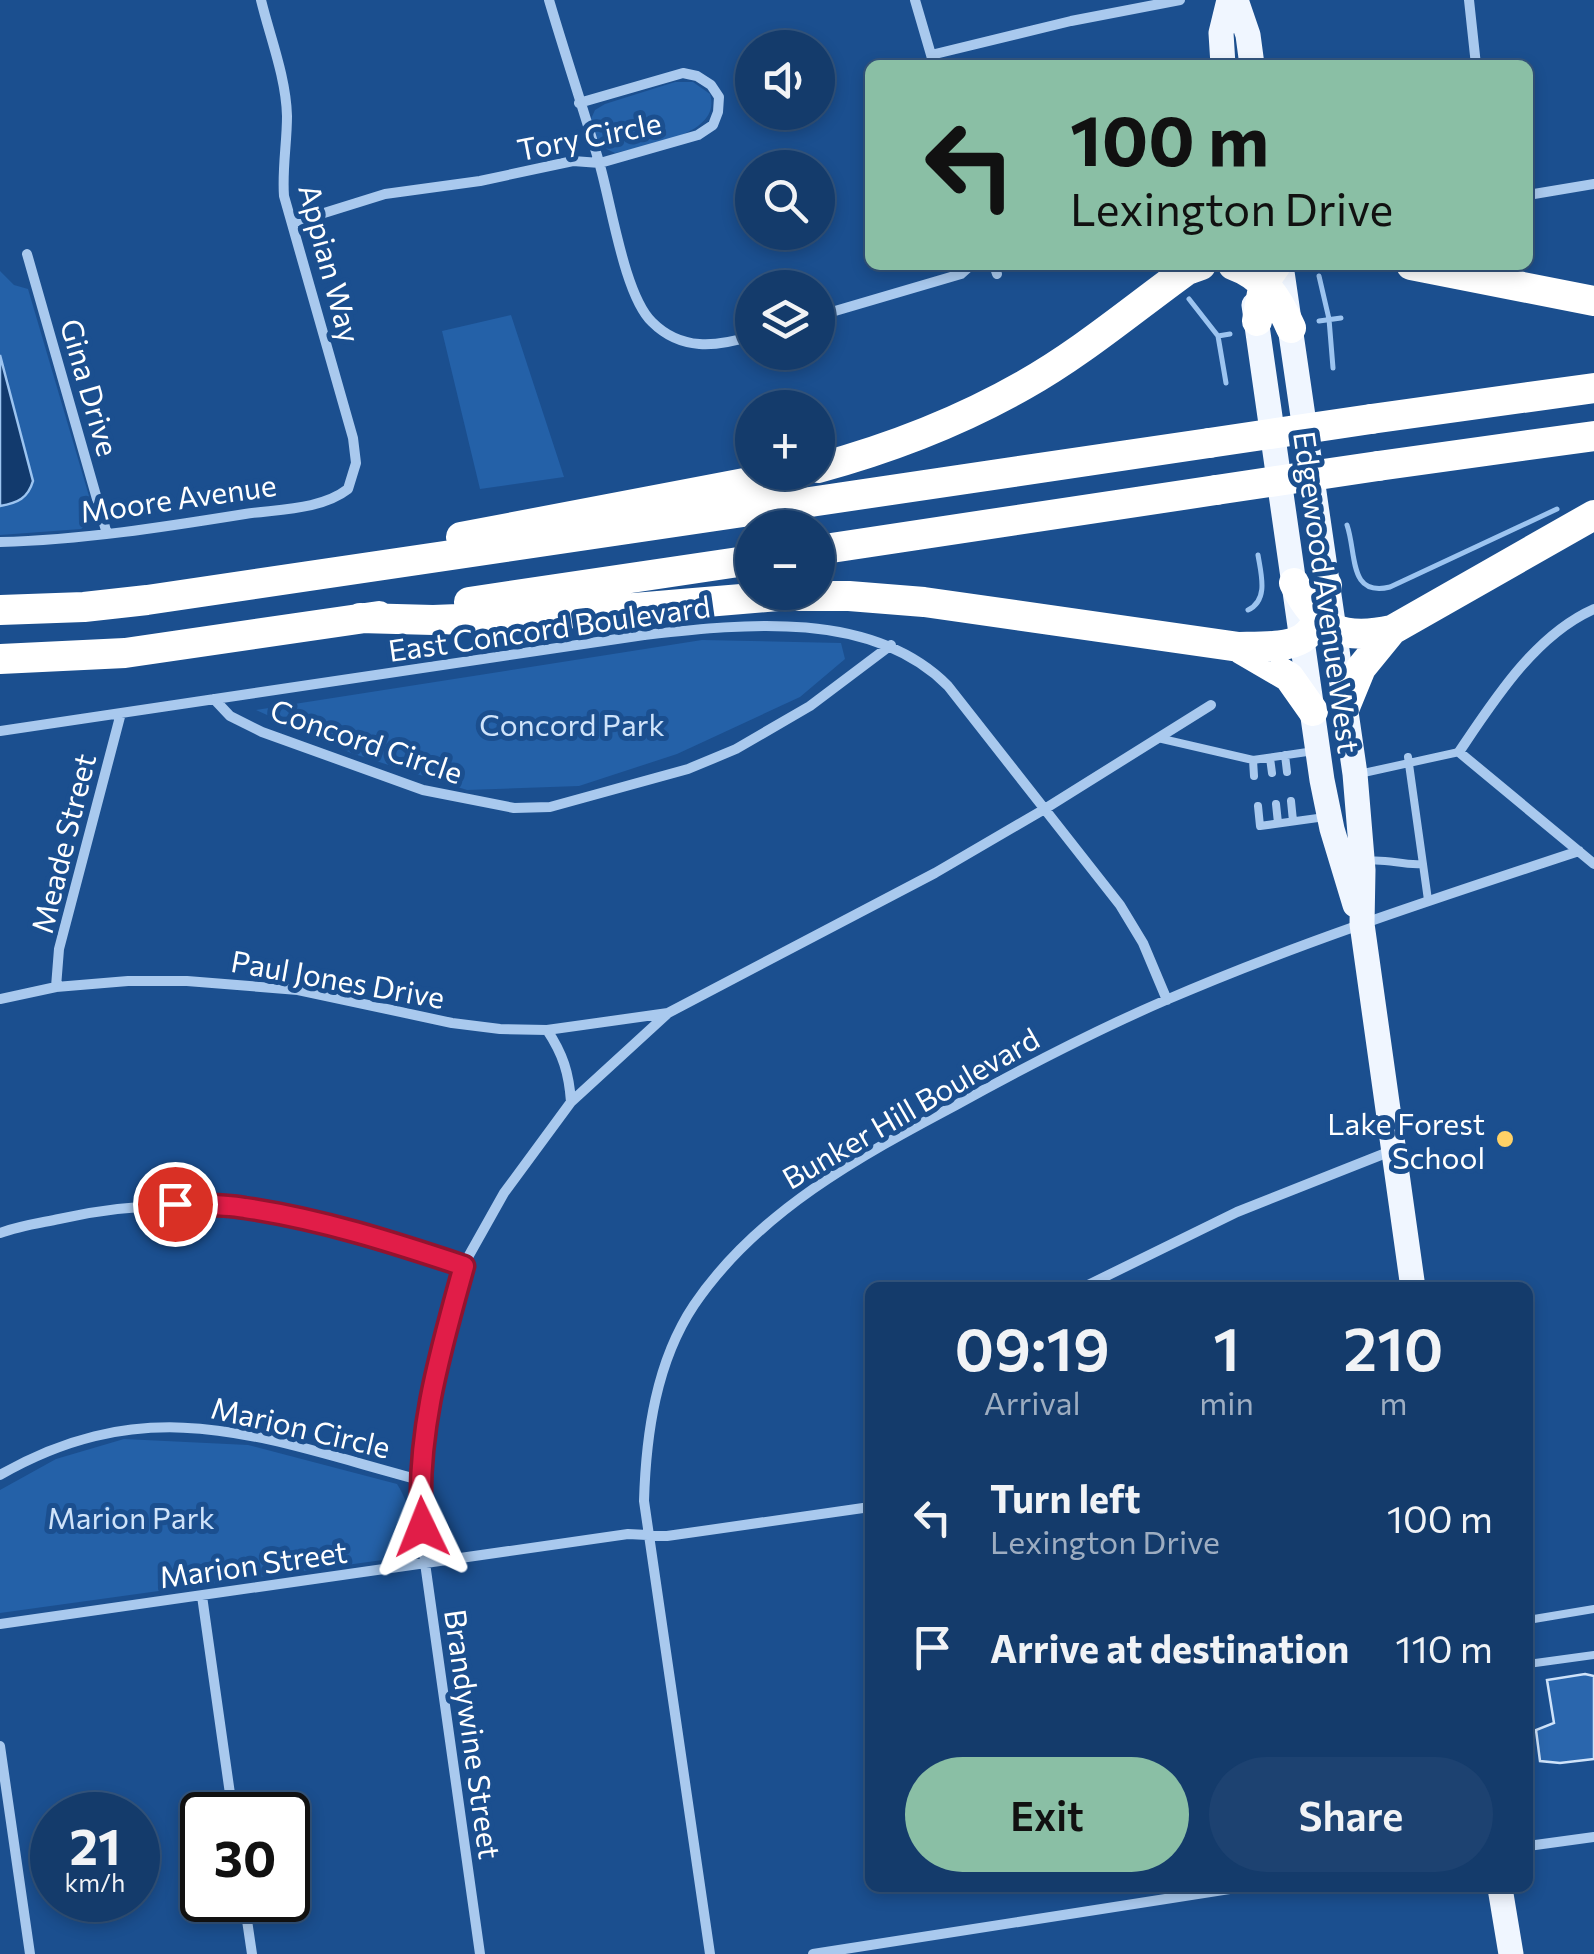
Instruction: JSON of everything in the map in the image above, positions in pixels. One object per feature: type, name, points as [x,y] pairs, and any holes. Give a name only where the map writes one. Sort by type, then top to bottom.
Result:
[{"type":"highway","points":[[835,463],[876,452],[992,402],[1062,361],[1189,270]]},
{"type":"highway","points":[[1257,321],[1259,270]]},
{"type":"highway","points":[[1260,270],[1290,328]]},
{"type":"highway","points":[[1437,270],[1594,302]]},
{"type":"highway","points":[[0,610],[131,602],[354,571],[1594,388]]},
{"type":"highway","points":[[835,547],[1594,436]]},
{"type":"highway","points":[[354,571],[479,532],[735,484]]},
{"type":"highway","points":[[1345,707],[1361,668],[1392,630],[1594,514]]},
{"type":"highway","points":[[0,660],[125,654],[735,563]]},
{"type":"highway","points":[[1294,584],[1318,630]]},
{"type":"highway","points":[[1318,630],[1327,585]]},
{"type":"highway","points":[[360,618],[539,616],[778,596],[849,596],[924,602],[1239,647],[1287,646],[1318,630],[1360,635],[1392,630]]},
{"type":"highway","points":[[1239,647],[1289,678],[1312,712]]},
{"type":"main road","points":[[1223,60],[1221,33],[1233,0]]},
{"type":"main road","points":[[1233,0],[1248,35],[1251,60]]},
{"type":"main road","name":"Edgewood Avenue West","points":[[1257,321],[1294,584]]},
{"type":"main road","name":"Edgewood Avenue West","points":[[1290,328],[1327,585]]},
{"type":"main road","name":"Edgewood Avenue West","points":[[1318,630],[1345,707],[1355,774],[1362,924],[1412,1282]]},
{"type":"main road","name":"Edgewood Avenue West","points":[[1318,630],[1312,712],[1330,816],[1362,924]]},
{"type":"main road","points":[[1501,1892],[1510,1954]]},
{"type":"street","name":"Appian Way","points":[[260,0],[284,89],[284,196],[353,438],[353,479]]},
{"type":"street","points":[[549,0],[636,298],[649,320],[685,344],[711,345],[735,340]]},
{"type":"street","points":[[915,0],[932,60],[1071,21],[1180,0]]},
{"type":"street","points":[[1469,0],[1475,60]]},
{"type":"street","name":"Tory Circle","points":[[292,223],[411,189],[480,182],[573,162],[600,164],[698,136],[713,125],[718,112],[718,97],[711,85],[697,76],[684,74],[579,104]]},
{"type":"street","points":[[1533,194],[1594,184]]},
{"type":"street","name":"Gina Drive","points":[[27,254],[107,534]]},
{"type":"street","points":[[835,311],[965,270]]},
{"type":"street","name":"Moore Avenue","points":[[0,542],[107,534],[326,502],[348,489],[353,479]]},
{"type":"street","points":[[1594,609],[1566,625],[1526,663],[1486,711],[1459,752],[1594,864]]},
{"type":"street","name":"East Concord Boulevard","points":[[0,730],[696,629],[831,630],[891,645],[921,661],[948,686],[1120,904],[1167,1000]]},
{"type":"street","name":"Concord Circle","points":[[214,699],[230,716],[262,732],[424,790],[514,808],[550,807],[688,768],[736,749],[810,706],[891,645]]},
{"type":"street","name":"Paul Jones Drive","points":[[483,1230],[504,1192],[571,1102],[668,1013],[917,883],[1212,705]]},
{"type":"street","name":"Meade Street","points":[[56,987],[60,949],[121,712]]},
{"type":"street","name":"Bunker Hill Boulevard","points":[[710,1954],[644,1501],[645,1453],[661,1380],[694,1306],[768,1222],[796,1200],[899,1135],[1053,1052],[1167,1000],[1362,924],[1579,852]]},
{"type":"street","name":"Paul Jones Drive","points":[[0,998],[56,987],[128,981],[236,983],[298,990],[452,1023],[547,1030],[668,1013]]},
{"type":"street","points":[[547,1030],[569,1074],[571,1102]]},
{"type":"street","points":[[1094,1282],[1237,1212],[1392,1151]]},
{"type":"street","points":[[0,1233],[124,1206],[240,1207],[372,1236],[464,1266]]},
{"type":"street","name":"Brandywine Street","points":[[480,1954],[424,1562],[420,1480],[431,1391],[464,1266],[483,1230]]},
{"type":"street","name":"Marion Circle","points":[[0,1476],[55,1447],[111,1432],[188,1426],[238,1432],[420,1480]]},
{"type":"street","name":"Marion Street","points":[[0,1624],[628,1534],[667,1536],[865,1508]]},
{"type":"street","points":[[202,1596],[229,1792]]},
{"type":"street","points":[[0,1746],[30,1954]]},
{"type":"street","points":[[1533,1845],[1594,1837]]},
{"type":"street","points":[[813,1954],[1197,1892]]},
{"type":"street","points":[[247,1922],[252,1954]]},
{"type":"lane","points":[[1158,738],[1253,760],[1318,750]]},
{"type":"lane","points":[[1355,774],[1459,752]]},
{"type":"lane","points":[[1285,755],[1287,772]]},
{"type":"lane","points":[[1270,758],[1272,774]]},
{"type":"lane","points":[[1253,760],[1254,776]]},
{"type":"lane","points":[[1409,760],[1428,900]]},
{"type":"lane","points":[[1291,800],[1294,821]]},
{"type":"lane","points":[[1276,804],[1278,823]]},
{"type":"lane","points":[[1258,806],[1260,826],[1330,816]]},
{"type":"lane","points":[[1362,861],[1386,858],[1406,865],[1423,864]]},
{"type":"lane","points":[[1533,1619],[1594,1609]]},
{"type":"lane","points":[[1533,1663],[1594,1656]]},
{"type":"green space","points":[[675,82],[693,82],[710,94],[711,108],[705,120],[678,136],[644,146],[615,153],[600,146],[591,119],[595,110]]},
{"type":"green space","points":[[0,271],[14,285],[28,289],[94,513],[81,529],[0,535],[0,506],[15,503],[9,382],[0,355]]},
{"type":"green space","points":[[511,315],[564,477],[480,489],[442,331]]},
{"type":"green space","name":"Concord Park","points":[[702,640],[841,643],[845,659],[800,697],[677,754],[579,786],[467,790],[351,753],[256,710]]},
{"type":"green space","name":"Marion Park","points":[[124,1439],[248,1445],[397,1484],[408,1512],[406,1539],[397,1558],[0,1613],[0,1490],[56,1459]]},
{"type":"shaded area","points":[[0,355],[33,481],[21,499],[0,506]]},
{"type":"building","points":[[1594,1676],[1594,1759],[1540,1761],[1536,1730],[1554,1723],[1547,1680]]},
{"type":"waterway","points":[[1319,276],[1329,319],[1333,368]]},
{"type":"waterway","points":[[1189,299],[1218,336],[1226,383]]},
{"type":"waterway","points":[[1319,321],[1341,318]]},
{"type":"waterway","points":[[1218,336],[1230,334]]},
{"type":"waterway","points":[[1347,525],[1356,571],[1367,586],[1377,588],[1390,587],[1557,509]]},
{"type":"waterway","points":[[1248,610],[1255,606],[1261,593],[1258,555]]},
{"type":"place","name":"Lake Forest School","points":[[1505,1139]]},
{"type":"route","points":[[175,1204],[240,1207],[288,1216],[372,1236],[464,1266],[431,1391],[422,1446],[422,1527]]}]
